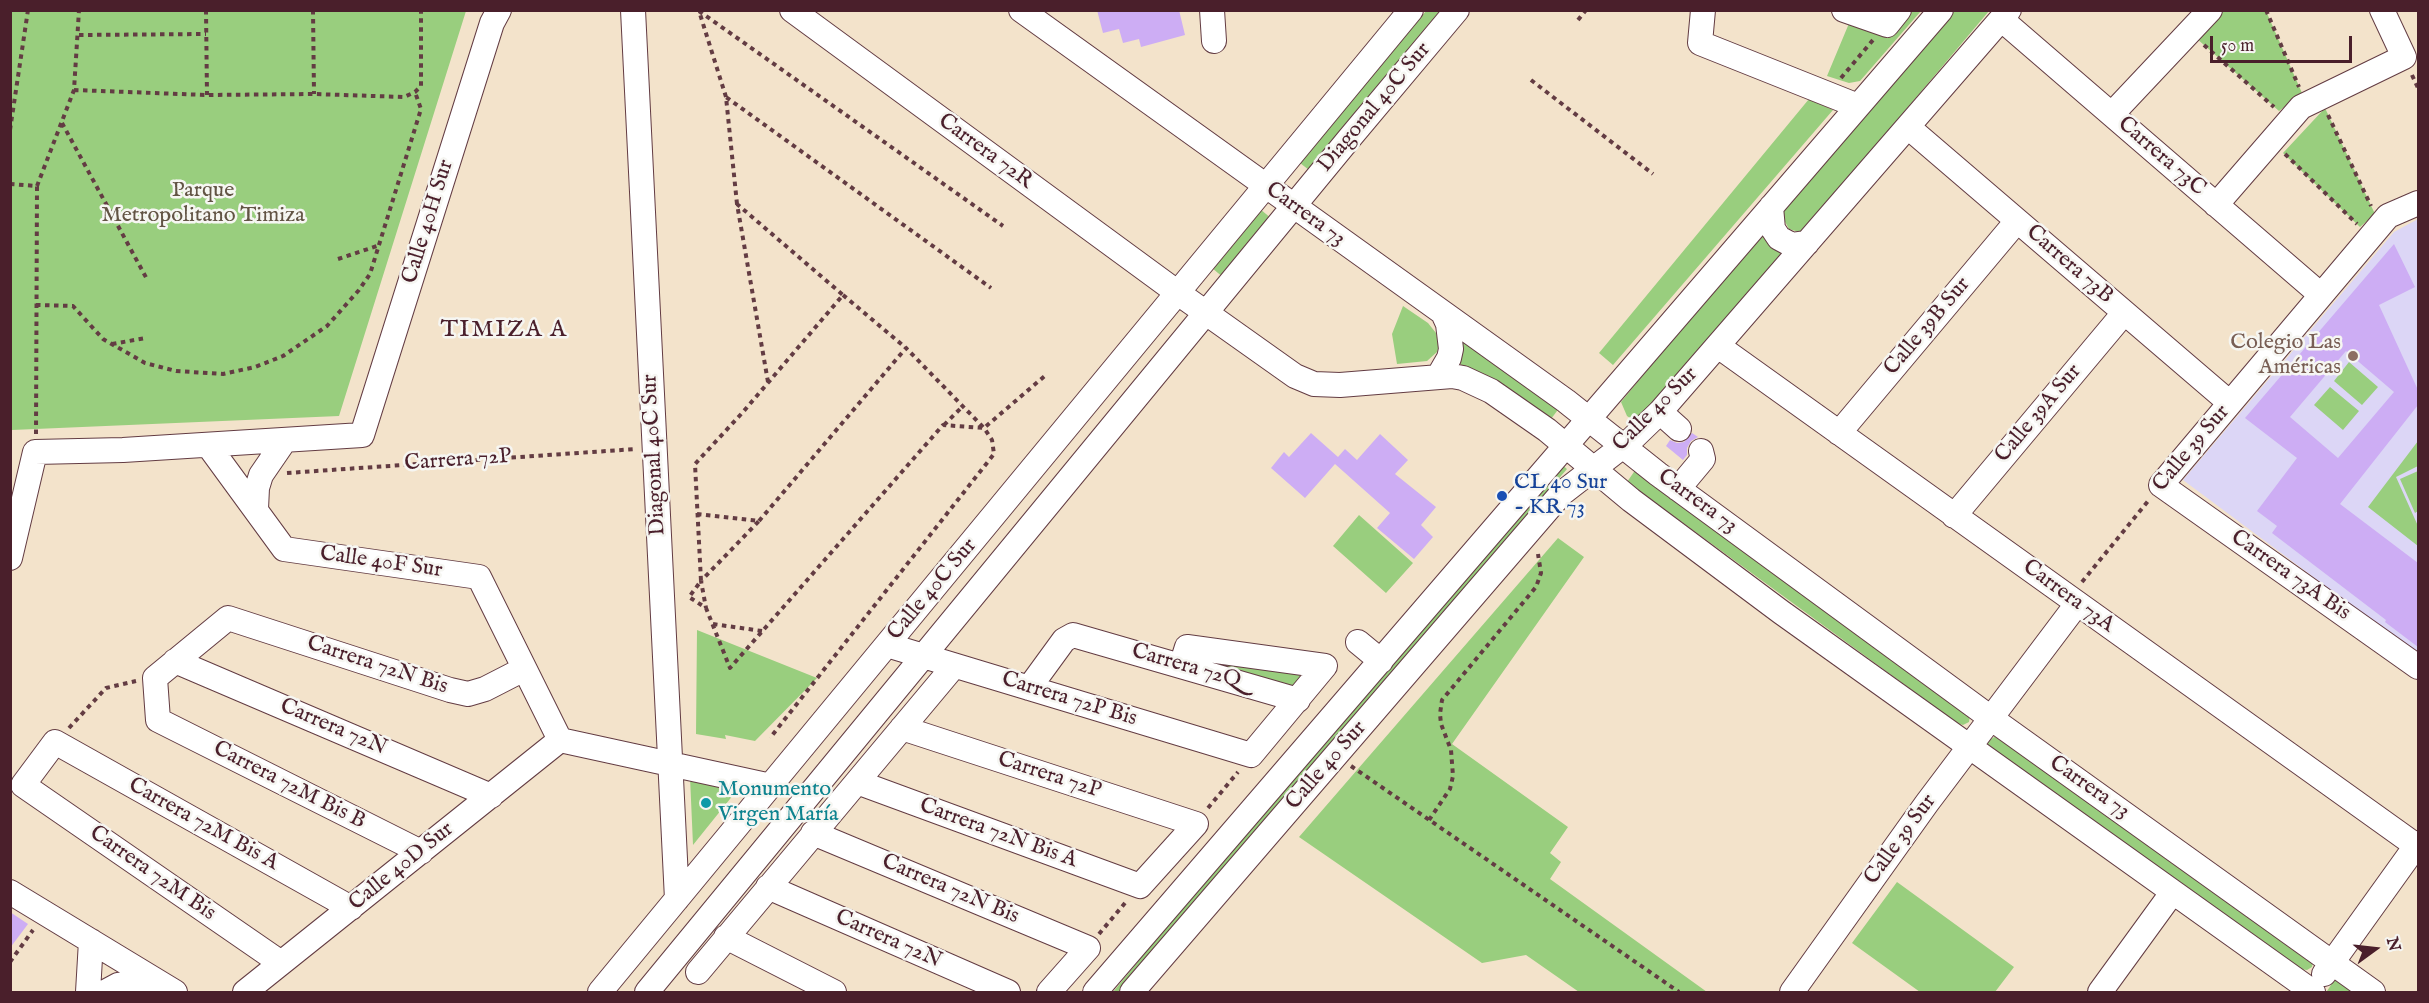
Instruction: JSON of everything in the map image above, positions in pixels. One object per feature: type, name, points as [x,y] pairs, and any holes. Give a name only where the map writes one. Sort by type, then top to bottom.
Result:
[{"type":"street","name":"Calle 40H Sur","points":[[285,440],[362,435],[489,34],[499,10]]},
{"type":"street","name":"Diagonal 40C Sur","points":[[633,10],[677,899]]},
{"type":"street","name":"Carrera 72R","points":[[792,10],[1178,293]]},
{"type":"street","name":"Carrera 73","points":[[1021,10],[1589,420],[1678,489],[2373,993]]},
{"type":"street","points":[[1212,10],[1214,41]]},
{"type":"street","name":"Diagonal 40C Sur","points":[[1266,187],[1411,10]]},
{"type":"street","name":"Diagonal 40C Sur","points":[[1293,207],[1457,10]]},
{"type":"street","points":[[1703,10],[1700,43],[1858,106]]},
{"type":"street","points":[[1844,10],[1893,18]]},
{"type":"street","name":"Calle 40 Sur","points":[[1095,993],[1941,10]]},
{"type":"street","points":[[2112,114],[2210,10]]},
{"type":"street","points":[[2216,205],[2271,141],[2305,107],[2404,57],[2382,10]]},
{"type":"street","name":"Calle 40 Sur","points":[[1132,993],[1561,495],[1623,446],[1660,412],[2005,15]]},
{"type":"street","name":"Carrera 73C","points":[[2005,15],[2112,114],[2321,295]]},
{"type":"street","name":"Carrera 73B","points":[[1908,127],[2230,403]]},
{"type":"street","name":"Calle 40C Sur","points":[[600,993],[1266,187]]},
{"type":"street","name":"Calle 39 Sur","points":[[2161,485],[2388,216],[2418,203]]},
{"type":"street","name":"Calle 40C Sur","points":[[647,993],[1293,207]]},
{"type":"street","points":[[1771,207],[1773,229],[1779,238],[1792,245],[1807,243]]},
{"type":"street","name":"Calle 39B Sur","points":[[1839,433],[2017,221]]},
{"type":"street","name":"Carrera 73","points":[[1178,293],[1295,376],[1314,384],[1340,385],[1452,376],[1478,384],[1546,430],[1631,500],[1772,605],[2311,992]]},
{"type":"street","name":"Calle 39A Sur","points":[[1954,516],[2124,313]]},
{"type":"street","points":[[1438,377],[1449,358],[1451,349],[1448,324],[1443,314]]},
{"type":"street","name":"Carrera 73A","points":[[1718,346],[2418,845]]},
{"type":"street","points":[[1660,412],[1679,429]]},
{"type":"street","points":[[10,558],[35,452],[285,440]]},
{"type":"street","points":[[256,509],[257,488],[261,475],[285,440]]},
{"type":"street","points":[[208,445],[256,509]]},
{"type":"street","points":[[1678,489],[1703,459],[1701,451]]},
{"type":"street","name":"Carrera 73A Bis","points":[[2161,485],[2418,667]]},
{"type":"street","name":"Calle 40F Sur","points":[[256,509],[284,549],[479,577],[524,669]]},
{"type":"street","name":"Calle 39 Sur","points":[[1792,993],[2073,601]]},
{"type":"street","name":"Carrera 72N Bis","points":[[175,662],[228,618],[468,694],[485,689],[524,669]]},
{"type":"street","name":"Carrera 72Q","points":[[1029,688],[1064,640],[1073,634],[1299,700]]},
{"type":"street","points":[[1358,642],[1381,661]]},
{"type":"street","name":"Carrera 72P Bis","points":[[887,645],[1251,755]]},
{"type":"street","points":[[1181,666],[1187,647],[1324,666],[1299,700],[1251,755]]},
{"type":"street","points":[[155,678],[175,662]]},
{"type":"street","name":"Carrera 72N","points":[[175,662],[491,796]]},
{"type":"street","points":[[699,982],[726,937],[954,666]]},
{"type":"street","points":[[524,669],[560,741],[771,786]]},
{"type":"street","name":"Carrera 72M Bis B","points":[[155,678],[158,720],[421,852]]},
{"type":"street","name":"Carrera 72P","points":[[902,728],[1196,824]]},
{"type":"street","name":"Calle 40D Sur","points":[[245,993],[560,741]]},
{"type":"street","name":"Carrera 72M Bis","points":[[55,742],[23,785],[281,963]]},
{"type":"street","name":"Carrera 72M Bis A","points":[[55,742],[351,908]]},
{"type":"street","name":"Carrera 72N Bis A","points":[[856,782],[1140,886]]},
{"type":"street","points":[[1140,886],[1196,824]]},
{"type":"street","name":"Carrera 72N Bis","points":[[813,833],[1088,948]]},
{"type":"street","points":[[2311,992],[2418,845]]},
{"type":"street","name":"Carrera 72N","points":[[768,887],[1008,993]]},
{"type":"street","points":[[10,892],[166,987]]},
{"type":"street","points":[[2100,993],[2172,892]]},
{"type":"street","points":[[696,932],[699,982]]},
{"type":"street","points":[[726,937],[834,993]]},
{"type":"street","points":[[88,993],[91,941]]},
{"type":"street","points":[[1049,993],[1088,948]]},
{"type":"street","points":[[105,993],[118,985],[166,987]]},
{"type":"path","points":[[10,130],[28,10]]},
{"type":"path","points":[[35,452],[37,186],[74,90],[79,10]]},
{"type":"path","points":[[206,10],[207,95]]},
{"type":"path","points":[[313,10],[314,94]]},
{"type":"path","points":[[74,90],[207,95],[314,94],[404,97],[421,86],[421,10]]},
{"type":"path","points":[[1578,20],[1586,10]]},
{"type":"path","points":[[2265,10],[2305,107],[2375,232]]},
{"type":"path","points":[[768,382],[738,204],[726,97],[699,11],[1003,226]]},
{"type":"path","points":[[1826,94],[1893,18]]},
{"type":"path","points":[[2190,32],[2305,107]]},
{"type":"path","points":[[79,35],[206,34]]},
{"type":"path","points":[[1531,80],[1653,174]]},
{"type":"path","points":[[36,305],[73,306],[103,339],[145,363],[176,371],[223,374],[255,367],[282,356],[327,326],[370,274],[421,109],[415,92]]},
{"type":"path","points":[[726,97],[991,288]]},
{"type":"path","points":[[62,122],[148,281]]},
{"type":"path","points":[[2271,141],[2375,232]]},
{"type":"path","points":[[10,184],[37,186]]},
{"type":"path","points":[[738,204],[906,348],[984,428],[992,440],[994,454],[770,738]]},
{"type":"path","points":[[338,259],[378,246]]},
{"type":"path","points":[[843,295],[743,412],[695,464],[701,580],[706,608],[730,668],[943,425],[963,406]]},
{"type":"path","points":[[111,344],[146,338]]},
{"type":"path","points":[[706,608],[689,597],[701,580],[759,521],[906,348]]},
{"type":"path","points":[[943,425],[984,428],[1047,374]]},
{"type":"path","name":"Carrera 72P","points":[[261,475],[655,447]]},
{"type":"path","name":"Calle 39 Sur","points":[[2073,601],[2161,485]]},
{"type":"path","points":[[697,514],[759,521]]},
{"type":"path","points":[[1429,820],[1450,789],[1453,776],[1451,750],[1441,724],[1442,700],[1536,586],[1541,569],[1537,552]]},
{"type":"path","points":[[712,624],[763,631]]},
{"type":"path","points":[[55,742],[106,688],[155,678]]},
{"type":"path","points":[[1196,824],[1251,755]]},
{"type":"path","points":[[1351,765],[1679,993]]},
{"type":"path","points":[[1088,948],[1140,886]]},
{"type":"path","points":[[10,962],[45,913]]},
{"type":"shaded area","name":"Colegio Las Américas","points":[[2418,219],[2418,655],[2183,480],[2394,232]]},
{"type":"green space","name":"Parque Metropolitano Timiza","points":[[11,10],[466,11],[339,416],[12,430],[11,433]]},
{"type":"green space","points":[[1426,11],[1440,11],[1309,170],[1300,163]]},
{"type":"green space","points":[[1905,11],[1921,11],[1860,81],[1849,83],[1827,76],[1850,21]]},
{"type":"green space","points":[[1952,11],[1989,11],[1807,227],[1799,232],[1789,229],[1783,218],[1783,208]]},
{"type":"green space","points":[[2222,11],[2266,11],[2302,93],[2279,111],[2196,38]]},
{"type":"green space","points":[[1809,99],[1833,110],[1613,365],[1599,353]]},
{"type":"green space","points":[[2325,108],[2375,214],[2360,227],[2283,153]]},
{"type":"green space","points":[[1260,209],[1272,219],[1224,278],[1212,268]]},
{"type":"green space","points":[[1763,228],[1788,253],[1641,420],[1633,420],[1627,416],[1621,402]]},
{"type":"green space","points":[[1403,306],[1428,323],[1436,333],[1439,345],[1437,352],[1427,361],[1397,364],[1392,334]]},
{"type":"green space","points":[[1459,334],[1560,407],[1548,423],[1454,360]]},
{"type":"green space","points":[[2349,362],[2378,387],[2362,405],[2334,381]]},
{"type":"green space","points":[[2330,387],[2359,411],[2343,430],[2314,405]]},
{"type":"green space","points":[[2418,441],[2418,466],[2396,477],[2418,526],[2418,546],[2368,507]]},
{"type":"green space","points":[[1560,463],[1567,469],[1119,992],[1113,992],[1137,963],[1150,937]]},
{"type":"green space","points":[[1636,469],[1970,715],[1969,722],[1963,725],[1957,723],[1627,482]]},
{"type":"green space","points":[[2418,471],[2418,511],[2415,513],[2400,479]]},
{"type":"green space","points":[[1359,515],[1413,563],[1386,593],[1333,546]]},
{"type":"green space","points":[[1558,538],[1584,557],[1452,744],[1568,827],[1550,853],[1561,862],[1550,879],[1707,992],[1579,992],[1526,955],[1482,963],[1299,837]]},
{"type":"green space","points":[[697,630],[817,678],[755,741],[725,735],[726,739],[696,734]]},
{"type":"green space","points":[[1195,655],[1304,673],[1295,687],[1193,661]]},
{"type":"green space","points":[[1996,736],[2313,961],[2312,967],[2307,970],[2300,969],[1988,747],[1988,741]]},
{"type":"green space","points":[[690,777],[742,784],[693,845]]},
{"type":"green space","points":[[1897,882],[2014,967],[1995,992],[1920,992],[1852,943]]},
{"type":"green space","points":[[2337,976],[2360,992],[2327,991]]},
{"type":"building","points":[[1097,10],[1179,10],[1185,35],[1141,47],[1139,39],[1123,43],[1119,29],[1103,33]]},
{"type":"building","points":[[2394,244],[2415,287],[2379,305],[2418,390],[2418,405],[2340,504],[2418,563],[2418,647],[2272,533],[2277,526],[2257,511],[2297,458],[2245,418]],"holes":[[[2346,351],[2394,392],[2338,458],[2290,417]]]},
{"type":"building","points":[[1311,433],[1338,457],[1345,449],[1357,460],[1380,434],[1408,460],[1395,474],[1436,507],[1421,525],[1433,537],[1414,559],[1377,528],[1390,513],[1335,464],[1305,498],[1271,468],[1284,452],[1289,457]]},
{"type":"building","points":[[1692,433],[1698,437],[1691,441],[1683,460],[1666,446],[1670,440],[1677,443],[1684,442]]},
{"type":"building","points":[[10,912],[28,924],[10,948]]},
{"type":"place","name":"Colegio Las Américas","points":[[2353,356]]},
{"type":"place","name":"CL 40 Sur - KR 73","points":[[1502,496]]},
{"type":"place","name":"Monumento Virgen María","points":[[706,803]]},
{"type":"district","name":"TIMIZA A","points":[[504,331]]}]
